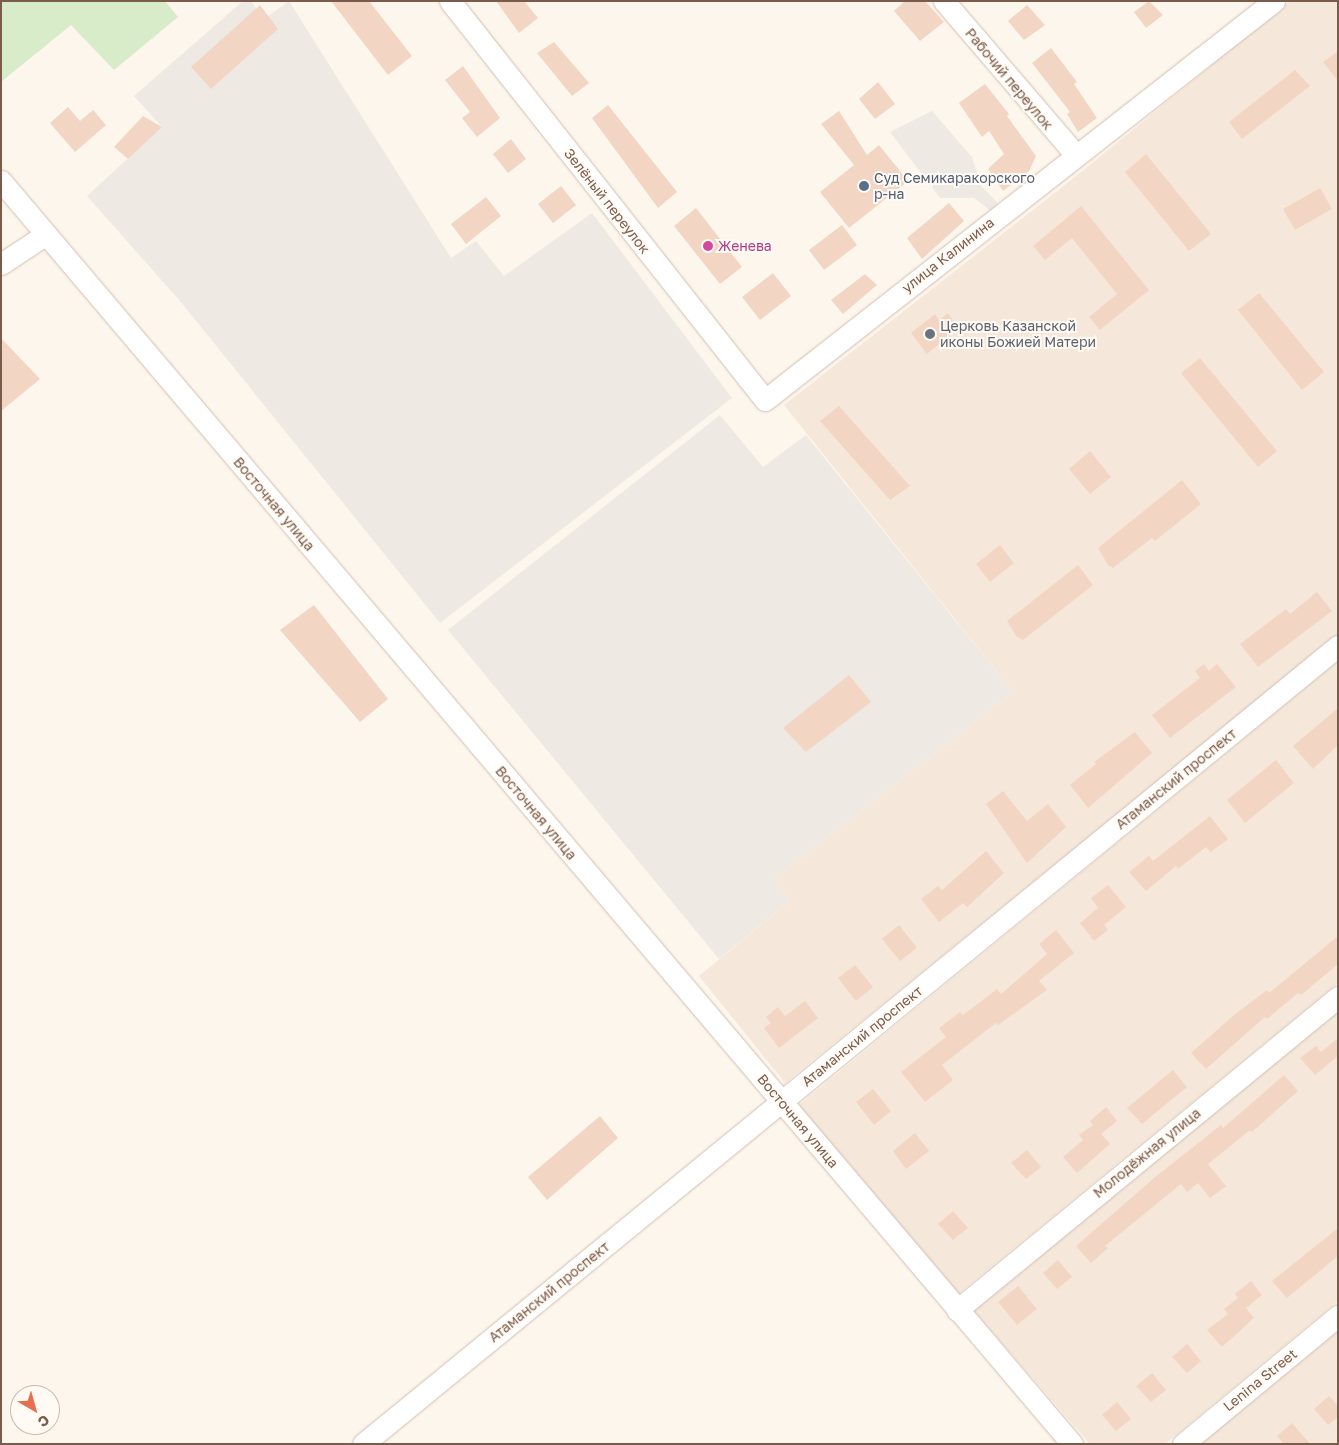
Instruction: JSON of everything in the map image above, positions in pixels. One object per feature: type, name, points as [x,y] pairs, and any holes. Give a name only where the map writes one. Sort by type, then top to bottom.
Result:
[{"type":"street","name":"Зелёный переулок","points":[[450,1],[765,400]]},
{"type":"street","name":"Рабочий переулок","points":[[944,1],[1076,155]]},
{"type":"street","name":"улица Калинина","points":[[765,400],[1274,1]]},
{"type":"street","name":"Восточная улица","points":[[1,181],[1072,1444]]},
{"type":"street","points":[[1,264],[45,235]]},
{"type":"street","name":"Атаманский проспект","points":[[363,1444],[1338,646]]},
{"type":"street","name":"Молодёжная улица","points":[[957,1310],[1338,997]]},
{"type":"street","name":"Lenina Street","points":[[1183,1444],[1338,1316]]},
{"type":"shaded area","points":[[243,1],[251,1],[264,19],[289,1],[451,258],[476,241],[504,276],[592,213],[732,398],[440,623],[180,301],[87,196],[162,127],[134,96]]},
{"type":"shaded area","points":[[1290,1],[1338,1],[1338,635],[785,1083],[699,976],[790,901],[774,879],[1013,692],[784,405],[1080,173]]},
{"type":"shaded area","points":[[932,111],[972,157],[981,186],[997,202],[992,212],[974,198],[940,198],[890,132]]},
{"type":"shaded area","points":[[720,415],[763,467],[806,435],[1013,692],[774,879],[790,901],[719,959],[448,630]]},
{"type":"shaded area","points":[[1338,661],[1338,983],[958,1294],[799,1105]]},
{"type":"shaded area","points":[[1338,1011],[1338,1301],[1165,1444],[1090,1444],[973,1310]]},
{"type":"shaded area","points":[[1338,1329],[1338,1444],[1198,1444]]},
{"type":"green space","points":[[1,1],[165,1],[178,17],[114,70],[71,25],[1,82]]},
{"type":"building","points":[[331,1],[369,1],[412,56],[388,75]]},
{"type":"building","points":[[496,1],[524,1],[538,18],[519,33]]},
{"type":"building","points":[[905,1],[925,1],[944,22],[920,41],[894,11]]},
{"type":"building","points":[[1149,1],[1163,15],[1146,28],[1134,12]]},
{"type":"building","points":[[260,5],[278,29],[211,89],[191,67]]},
{"type":"building","points":[[1027,5],[1045,25],[1024,40],[1008,21]]},
{"type":"building","points":[[554,42],[589,83],[572,96],[537,53]]},
{"type":"building","points":[[1051,48],[1077,82],[1074,84],[1097,118],[1078,132],[1067,114],[1070,112],[1032,63]]},
{"type":"building","points":[[1338,51],[1338,81],[1323,62]]},
{"type":"building","points":[[463,66],[500,118],[477,137],[462,118],[470,112],[445,80]]},
{"type":"building","points":[[1295,70],[1310,86],[1242,139],[1229,122]]},
{"type":"building","points":[[878,82],[895,104],[875,119],[859,99]]},
{"type":"building","points":[[985,84],[1009,114],[1007,116],[1036,156],[1029,171],[1003,191],[988,169],[1004,154],[989,131],[982,137],[959,103]]},
{"type":"building","points":[[608,105],[677,192],[658,208],[592,118]]},
{"type":"building","points":[[68,107],[80,121],[93,110],[106,125],[75,152],[50,123]]},
{"type":"building","name":"Суд Семикаракорского р-на","points":[[839,111],[867,155],[879,145],[908,181],[849,228],[820,192],[854,165],[821,124]]},
{"type":"building","points":[[143,116],[162,127],[128,159],[114,147]]},
{"type":"building","points":[[511,139],[526,159],[508,173],[493,154]]},
{"type":"building","points":[[1146,154],[1211,234],[1189,251],[1125,172]]},
{"type":"building","points":[[561,186],[576,205],[553,223],[538,204]]},
{"type":"building","points":[[1320,188],[1332,209],[1295,230],[1283,209]]},
{"type":"building","points":[[486,197],[501,216],[466,244],[451,224]]},
{"type":"building","points":[[949,203],[964,221],[922,259],[907,238]]},
{"type":"building","points":[[1081,206],[1149,290],[1100,330],[1089,317],[1117,294],[1072,238],[1045,260],[1033,246]]},
{"type":"building","name":"Женева","points":[[696,208],[742,267],[720,284],[674,226]]},
{"type":"building","points":[[842,225],[857,245],[824,270],[809,250]]},
{"type":"building","points":[[773,273],[791,296],[760,320],[742,297]]},
{"type":"building","points":[[865,274],[877,285],[843,314],[831,300]]},
{"type":"building","points":[[1259,293],[1324,372],[1302,390],[1238,310]]},
{"type":"building","name":"Церковь Казанской иконы Божией Матери","points":[[948,313],[955,323],[946,330],[950,335],[927,354],[911,333],[935,314],[939,320]]},
{"type":"building","points":[[1,338],[40,379],[1,411]]},
{"type":"building","points":[[1200,358],[1277,451],[1258,467],[1181,373]]},
{"type":"building","points":[[839,406],[910,486],[890,500],[820,421]]},
{"type":"building","points":[[1090,451],[1111,477],[1090,494],[1069,469]]},
{"type":"building","points":[[1182,480],[1201,504],[1155,541],[1152,538],[1113,568],[1108,565],[1098,548]]},
{"type":"building","points":[[1000,545],[1014,563],[990,582],[976,564]]},
{"type":"building","points":[[1078,565],[1093,585],[1023,640],[1017,637],[1007,621]]},
{"type":"building","points":[[1317,592],[1332,611],[1258,667],[1240,644],[1286,609],[1290,614]]},
{"type":"building","points":[[314,605],[388,699],[360,722],[280,630]]},
{"type":"building","points":[[1204,664],[1209,671],[1217,664],[1236,687],[1170,738],[1152,715],[1200,678],[1195,671]]},
{"type":"building","points":[[849,675],[871,702],[806,752],[783,728]]},
{"type":"building","points":[[1338,708],[1338,745],[1313,769],[1293,746]]},
{"type":"building","points":[[1135,732],[1152,753],[1088,808],[1070,785],[1096,764],[1094,762]]},
{"type":"building","points":[[1276,760],[1294,783],[1245,823],[1227,800]]},
{"type":"building","points":[[1003,791],[1027,821],[1048,804],[1066,827],[1027,863],[986,804]]},
{"type":"building","points":[[1210,816],[1228,839],[1211,852],[1206,847],[1178,869],[1176,866],[1146,891],[1129,872],[1149,856],[1153,861]]},
{"type":"building","points":[[986,851],[1004,873],[967,907],[963,903],[939,922],[921,899],[938,886],[942,890]]},
{"type":"building","points":[[1108,885],[1126,907],[1104,925],[1108,930],[1094,941],[1080,923],[1098,908],[1091,898]]},
{"type":"building","points":[[899,925],[917,948],[900,961],[882,939]]},
{"type":"building","points":[[1056,930],[1074,953],[1039,981],[1047,990],[998,1025],[996,1023],[942,1065],[953,1080],[925,1102],[901,1072],[946,1037],[939,1028],[960,1012],[963,1015],[997,989],[1001,994],[1047,954],[1039,944]]},
{"type":"building","points":[[1338,936],[1338,964],[1301,995],[1298,993],[1267,1019],[1265,1017],[1206,1069],[1191,1053],[1234,1015],[1267,990],[1269,993]]},
{"type":"building","points":[[855,965],[873,987],[856,1001],[838,978]]},
{"type":"building","points":[[805,1001],[818,1018],[779,1048],[764,1028],[771,1023],[766,1017],[778,1007],[785,1016]]},
{"type":"building","points":[[1338,1038],[1338,1056],[1315,1075],[1300,1058],[1316,1046],[1321,1052]]},
{"type":"building","points":[[1173,1070],[1187,1087],[1142,1124],[1127,1108]]},
{"type":"building","points":[[1284,1075],[1298,1091],[1252,1132],[1250,1130],[1208,1164],[1226,1186],[1210,1198],[1198,1183],[1187,1192],[1181,1184],[1105,1246],[1108,1248],[1091,1263],[1076,1246],[1154,1178],[1221,1125],[1223,1128]]},
{"type":"building","points":[[873,1089],[891,1111],[874,1125],[856,1102]]},
{"type":"building","points":[[1106,1107],[1117,1121],[1101,1134],[1110,1144],[1077,1173],[1063,1157],[1083,1140],[1079,1135],[1093,1125],[1090,1121]]},
{"type":"building","points":[[600,1116],[618,1138],[547,1200],[528,1177]]},
{"type":"building","points":[[915,1133],[929,1151],[906,1169],[893,1151]]},
{"type":"building","points":[[1027,1150],[1041,1167],[1026,1179],[1011,1163]]},
{"type":"building","points":[[953,1211],[968,1228],[953,1240],[938,1224]]},
{"type":"building","points":[[1338,1228],[1338,1256],[1287,1298],[1272,1281]]},
{"type":"building","points":[[1058,1260],[1072,1277],[1057,1289],[1043,1273]]},
{"type":"building","points":[[1251,1281],[1262,1295],[1246,1308],[1254,1318],[1222,1347],[1207,1330],[1228,1314],[1224,1309],[1238,1298],[1235,1294]]},
{"type":"building","points":[[1018,1286],[1037,1309],[1017,1325],[998,1302]]},
{"type":"building","points":[[1187,1344],[1201,1361],[1187,1373],[1172,1357]]},
{"type":"building","points":[[1152,1373],[1166,1390],[1151,1402],[1136,1386]]},
{"type":"building","points":[[1329,1396],[1338,1406],[1338,1417],[1328,1425],[1314,1409]]},
{"type":"building","points":[[1117,1402],[1131,1419],[1116,1431],[1102,1415]]},
{"type":"building","points":[[1292,1423],[1310,1444],[1284,1444],[1277,1436]]},
{"type":"place","name":"Суд Семикаракорского р-на","points":[[864,186]]},
{"type":"place","name":"Женева","points":[[708,246]]},
{"type":"place","name":"Церковь Казанской иконы Божией Матери","points":[[930,334]]}]
